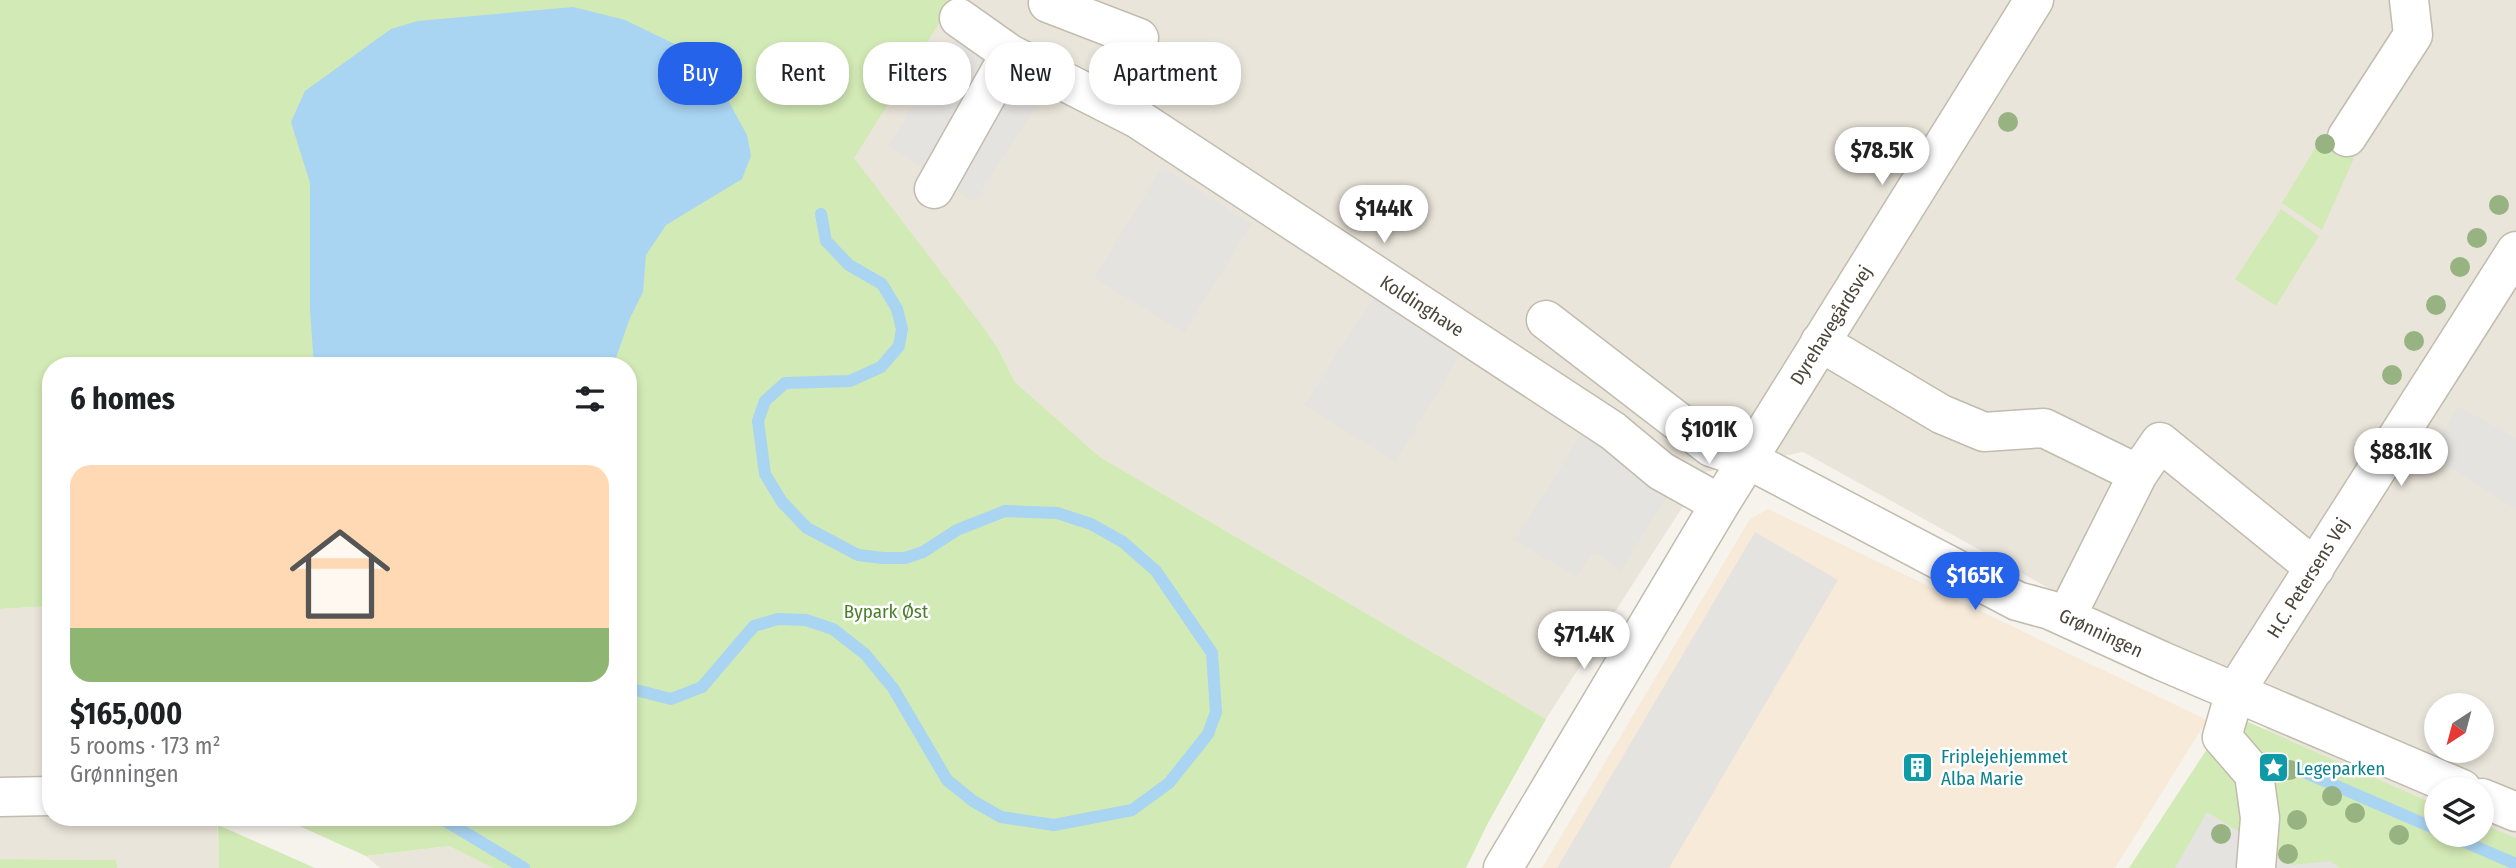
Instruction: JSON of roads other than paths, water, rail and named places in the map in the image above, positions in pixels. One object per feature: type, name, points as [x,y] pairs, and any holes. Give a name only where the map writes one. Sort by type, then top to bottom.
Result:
[{"type":"street","points":[[1049,0],[1048,3],[1139,38]]},
{"type":"street","name":"Dyrehavegårdsvej","points":[[1503,868],[1720,504],[2034,0]]},
{"type":"street","points":[[2347,137],[2413,34],[2409,0]]},
{"type":"street","name":"Koldinghave","points":[[959,18],[993,42]]},
{"type":"street","name":"Koldinghave","points":[[1075,87],[1138,119],[1613,431],[1661,471],[1720,504]]},
{"type":"street","points":[[934,189],[985,98]]},
{"type":"street","name":"H.C. Petersens Vej","points":[[2256,867],[2260,818],[2254,774],[2222,737],[2235,692],[2516,251]]},
{"type":"street","name":"Grønningen","points":[[1546,320],[1711,447],[1749,460],[2017,601],[2050,610],[2434,777]]},
{"type":"street","points":[[1820,342],[1941,414],[1984,432],[2045,428],[2138,474]]},
{"type":"street","points":[[2066,617],[2138,474],[2160,442],[2315,568]]},
{"type":"street","points":[[0,796],[42,796]]},
{"type":"street","points":[[2494,803],[2516,813]]},
{"type":"water","points":[[573,7],[625,20],[670,42],[658,42],[658,105],[731,105],[747,135],[751,156],[742,179],[666,225],[646,255],[643,292],[630,318],[616,357],[313,357],[310,310],[310,183],[291,122],[305,91],[391,29],[418,21]]},
{"type":"waterway","points":[[637,690],[671,699],[702,687],[754,626],[778,619],[806,620],[833,629],[865,654],[893,688],[947,780],[973,801],[1001,817],[1054,825],[1132,810],[1169,783],[1208,734],[1216,712],[1212,653],[1156,571],[1123,542],[1091,524],[1057,513],[1005,511],[957,530],[923,552],[905,558],[883,558],[858,555],[807,528],[782,502],[765,474],[758,421],[765,401],[785,383],[850,381],[881,367],[899,346],[902,329],[897,309],[882,284],[849,265],[826,241],[821,214]]},
{"type":"waterway","points":[[2304,772],[2424,824]]},
{"type":"waterway","points":[[454,826],[524,868]]},
{"type":"waterway","points":[[2477,847],[2516,864]]},
{"type":"place","name":"Friplejehjemmet Alba Marie","points":[[1918,767]]},
{"type":"place","name":"Legeparken","points":[[2273,768]]},
{"type":"park label","name":"Bypark Øst","points":[[886,611]]}]
